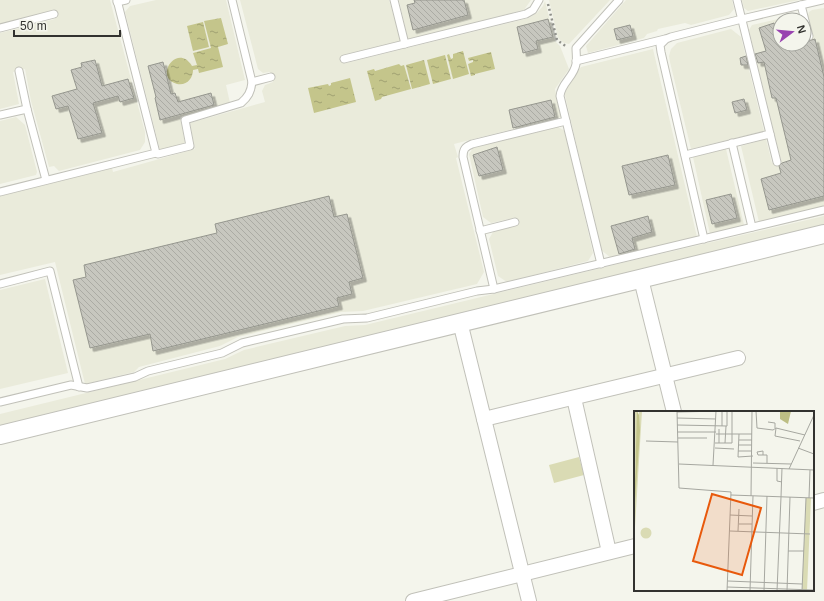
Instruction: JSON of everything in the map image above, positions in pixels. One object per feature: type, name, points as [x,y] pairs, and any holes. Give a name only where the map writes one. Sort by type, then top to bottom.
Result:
[{"type":"street","points":[[0,434],[824,234]]},
{"type":"street","points":[[641,278],[674,411]]},
{"type":"street","points":[[460,322],[529,601]]},
{"type":"street","points":[[484,419],[738,358]]},
{"type":"street","points":[[574,398],[609,552]]},
{"type":"street","points":[[814,503],[824,500]]},
{"type":"street","points":[[412,601],[634,546]]},
{"type":"lane","points":[[126,0],[117,1],[156,153]]},
{"type":"lane","points":[[0,192],[190,146],[185,120],[240,103],[248,97],[251,90],[252,82],[232,0]]},
{"type":"lane","points":[[394,0],[405,44]]},
{"type":"lane","points":[[344,59],[526,14],[534,10],[539,0]]},
{"type":"lane","points":[[600,264],[560,96],[561,90],[574,71],[576,48],[619,0]]},
{"type":"lane","points":[[737,0],[777,162]]},
{"type":"lane","points":[[576,58],[666,39],[822,0]]},
{"type":"lane","points":[[801,5],[803,12]]},
{"type":"lane","points":[[0,28],[54,14]]},
{"type":"lane","points":[[666,39],[660,45],[661,52],[704,239]]},
{"type":"lane","points":[[18,71],[46,180]]},
{"type":"lane","points":[[252,82],[271,77]]},
{"type":"lane","points":[[0,115],[27,109]]},
{"type":"lane","points":[[494,289],[463,157],[463,150],[466,146],[472,144],[566,121]]},
{"type":"lane","points":[[684,154],[770,134]]},
{"type":"lane","points":[[732,143],[752,227]]},
{"type":"lane","points":[[0,402],[71,385],[87,388],[135,377],[148,371],[222,353],[242,343],[343,319],[367,318],[477,291],[494,289],[824,210]]},
{"type":"lane","points":[[480,231],[514,222]]},
{"type":"lane","points":[[0,284],[50,271],[79,387]]},
{"type":"path","points":[[547,0],[557,40],[576,58]]},
{"type":"shaded area","points":[[0,0],[110,0],[145,132],[145,142],[140,150],[59,171],[54,166],[49,167],[31,101],[25,69],[13,72],[19,104],[0,109],[0,33],[55,19],[53,11],[0,24]]},
{"type":"shaded area","points":[[156,0],[226,0],[245,80],[226,85],[230,103],[180,117],[185,143],[160,150],[125,12],[130,6]]},
{"type":"shaded area","points":[[240,0],[389,0],[401,41],[344,55],[346,63],[529,18],[537,13],[545,1],[555,41],[560,46],[569,69],[555,89],[561,117],[454,144],[458,157],[456,158],[484,272],[477,284],[363,311],[341,312],[238,337],[220,346],[139,367],[134,372],[85,384],[55,262],[0,275],[0,196],[112,168],[113,172],[195,149],[190,123],[265,102],[262,91],[265,85],[273,82],[270,72],[263,73],[258,69]]},
{"type":"shaded area","points":[[399,0],[531,0],[524,10],[408,40]]},
{"type":"shaded area","points":[[549,0],[610,0],[569,44],[564,43],[558,38]]},
{"type":"shaded area","points":[[626,0],[732,0],[734,9],[729,15],[691,25],[685,23],[658,29],[657,31],[647,34],[644,38],[588,53],[586,46]]},
{"type":"shaded area","points":[[742,0],[799,0],[748,11],[744,8]]},
{"type":"shaded area","points":[[824,8],[824,207],[759,222],[741,146],[766,139],[772,163],[781,161],[749,30],[752,25],[772,20],[772,52],[812,52],[812,12],[809,12]]},
{"type":"shaded area","points":[[731,29],[741,37],[764,131],[691,149],[670,62],[669,56],[671,49],[677,43]]},
{"type":"shaded area","points":[[653,49],[697,237],[610,257],[601,250],[564,91],[581,67]]},
{"type":"shaded area","points":[[16,117],[25,125],[37,172],[36,175],[0,184],[0,121]]},
{"type":"shaded area","points":[[558,127],[565,131],[593,253],[588,261],[507,282],[498,276],[489,239],[493,232],[515,226],[514,218],[491,223],[483,217],[469,154],[473,148]]},
{"type":"shaded area","points":[[726,149],[744,225],[710,234],[693,157]]},
{"type":"shaded area","points":[[824,216],[824,226],[0,428],[0,414],[225,359],[244,350],[345,326],[365,325]]},
{"type":"shaded area","points":[[45,279],[68,373],[0,389],[0,290]]},
{"type":"shaded area","points":[[579,457],[584,475],[554,483],[549,465]]},
{"type":"water","points":[[221,18],[228,44],[218,47],[223,67],[199,73],[198,69],[193,70],[191,78],[184,84],[177,84],[170,81],[167,75],[167,69],[174,60],[180,58],[186,60],[192,66],[197,65],[193,53],[211,48],[204,21]]},
{"type":"water","points":[[203,22],[209,47],[193,51],[187,26]]},
{"type":"water","points":[[463,51],[469,74],[453,79],[447,55],[449,54],[451,59],[453,58],[453,54]]},
{"type":"water","points":[[491,52],[495,69],[471,76],[468,64],[473,62],[473,60],[469,61],[468,58]]},
{"type":"water","points":[[445,55],[451,79],[433,84],[427,60]]},
{"type":"water","points":[[424,60],[430,84],[412,89],[406,65]]},
{"type":"water","points":[[399,64],[401,66],[404,65],[411,89],[382,97],[381,99],[375,101],[367,71],[374,69],[375,71]]},
{"type":"water","points":[[350,78],[356,102],[314,113],[308,88],[328,84],[329,86],[331,83]]},
{"type":"building","points":[[414,0],[464,0],[468,15],[413,30],[407,5],[415,3]]},
{"type":"building","points":[[548,19],[553,37],[536,41],[538,49],[523,53],[517,27]]},
{"type":"building","points":[[772,24],[772,52],[812,52],[812,40],[815,39],[824,77],[824,196],[769,210],[761,179],[781,173],[779,166],[782,163],[791,160],[776,98],[772,98],[764,62],[758,63],[755,54],[766,51],[759,28]]},
{"type":"building","points":[[630,25],[633,36],[617,40],[614,29]]},
{"type":"building","points":[[746,56],[748,65],[741,65],[740,58]]},
{"type":"building","points":[[95,60],[102,86],[128,79],[134,98],[120,102],[118,96],[93,103],[102,133],[78,139],[68,106],[56,109],[52,96],[77,89],[71,70],[82,67],[81,63]]},
{"type":"building","points":[[163,62],[171,94],[175,93],[178,102],[211,93],[214,105],[160,120],[148,66]]},
{"type":"building","points":[[744,99],[747,110],[735,113],[732,102]]},
{"type":"building","points":[[551,100],[555,117],[513,128],[509,110]]},
{"type":"building","points":[[497,147],[503,170],[479,176],[473,155]]},
{"type":"building","points":[[668,155],[675,185],[629,195],[622,166]]},
{"type":"building","points":[[731,194],[737,218],[712,224],[706,200]]},
{"type":"building","points":[[329,196],[334,217],[347,214],[363,278],[349,282],[352,294],[337,298],[339,306],[153,351],[150,334],[90,348],[73,280],[86,277],[84,265],[217,233],[215,224]]},
{"type":"building","points":[[648,216],[652,232],[632,238],[635,249],[619,254],[611,226]]}]
